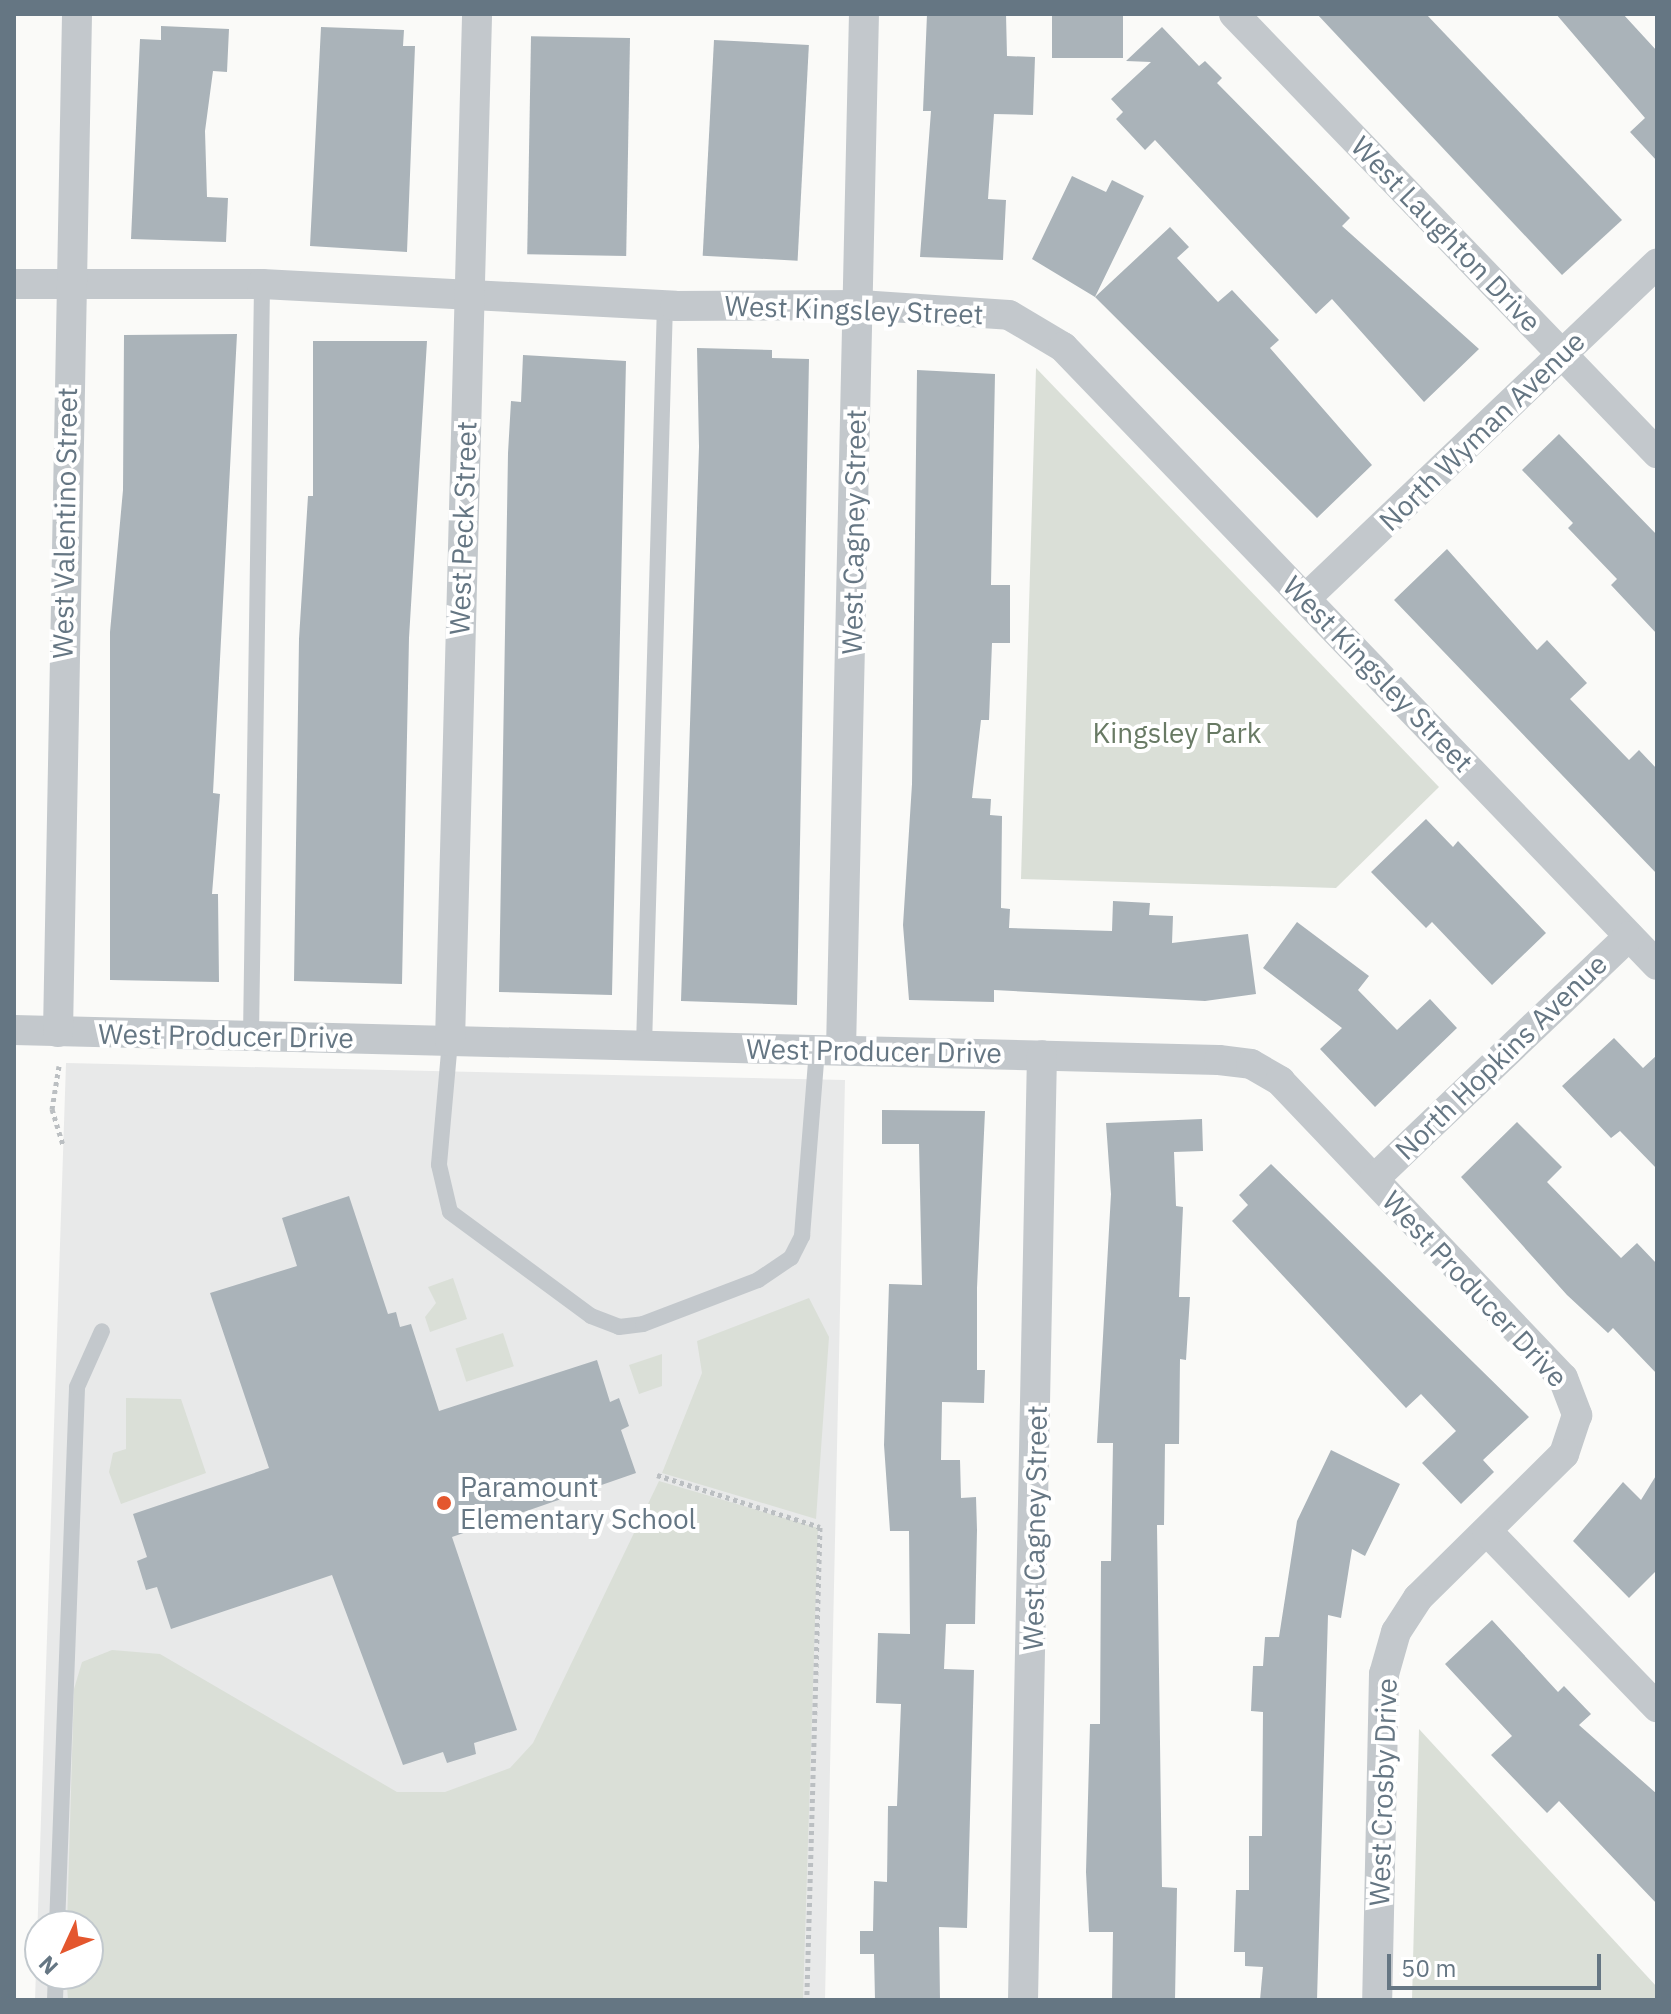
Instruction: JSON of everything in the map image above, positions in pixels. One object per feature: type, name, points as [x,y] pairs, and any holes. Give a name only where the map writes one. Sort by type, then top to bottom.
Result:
[{"type":"street","name":"West Valentino Street","points":[[58,1032],[68,286],[77,14]]},
{"type":"street","name":"West Peck Street","points":[[450,1041],[477,14]]},
{"type":"street","name":"West Cagney Street","points":[[829,1050],[860,305],[864,14]]},
{"type":"street","name":"West Laughton Drive","points":[[1234,14],[1657,453]]},
{"type":"street","name":"North Wyman Avenue","points":[[1306,598],[1657,264]]},
{"type":"street","name":"West Kingsley Street","points":[[14,284],[262,284],[470,298],[665,305],[860,305],[1009,315],[1063,347],[1657,965]]},
{"type":"street","name":"North Hopkins Avenue","points":[[1374,1179],[1629,936]]},
{"type":"street","name":"West Producer Drive","points":[[14,1030],[1042,1055],[1251,1064],[1280,1081],[1563,1378],[1577,1415]]},
{"type":"street","name":"West Cagney Street","points":[[1023,2000],[1042,1055]]},
{"type":"street","name":"West Crosby Drive","points":[[1377,2000],[1384,1674],[1396,1632],[1418,1598],[1564,1454],[1577,1415]]},
{"type":"street","points":[[1487,1531],[1657,1707]]},
{"type":"lane","points":[[251,1036],[262,284]]},
{"type":"lane","points":[[644,1046],[665,305]]},
{"type":"lane","points":[[450,1041],[440,1142],[440,1192],[450,1212],[591,1316],[619,1327],[643,1324],[758,1280],[791,1258],[802,1236],[829,1050]]},
{"type":"lane","points":[[58,1910],[77,1387],[102,1331]]},
{"type":"path","points":[[59,1066],[52,1109],[63,1144]]},
{"type":"path","points":[[657,1475],[820,1527],[807,2000]]},
{"type":"shaded area","name":"Paramount Elementary School","points":[[66,1063],[845,1080],[825,2000],[35,2000],[35,1990],[104,1990],[104,1910],[38,1910]]},
{"type":"green space","name":"Kingsley Park","points":[[1036,368],[1439,787],[1336,888],[1021,879]]},
{"type":"green space","points":[[453,1278],[467,1319],[430,1332],[425,1317],[436,1303],[428,1287]]},
{"type":"green space","points":[[809,1298],[829,1337],[816,1519],[662,1473],[702,1373],[697,1341]]},
{"type":"green space","points":[[503,1333],[514,1366],[466,1382],[455,1348]]},
{"type":"green space","points":[[662,1354],[662,1386],[639,1394],[629,1365]]},
{"type":"green space","points":[[126,1398],[181,1399],[206,1473],[121,1504],[109,1472],[113,1453],[126,1449]]},
{"type":"green space","points":[[659,1481],[818,1528],[803,2000],[68,2000],[67,1990],[104,1990],[104,1910],[67,1910],[74,1689],[82,1662],[112,1650],[160,1654],[397,1792],[445,1792],[510,1768],[533,1743]]},
{"type":"green space","points":[[1419,1729],[1657,1987],[1657,2000],[1412,2000]]},
{"type":"building","points":[[927,14],[1006,14],[1007,56],[1035,57],[1033,115],[994,114],[988,199],[1006,200],[1003,260],[920,257],[931,111],[923,111]]},
{"type":"building","points":[[1052,14],[1123,14],[1123,58],[1052,58]]},
{"type":"building","points":[[1317,14],[1426,14],[1622,220],[1562,275]]},
{"type":"building","points":[[1556,14],[1623,14],[1657,51],[1657,161],[1630,132],[1645,118]]},
{"type":"building","points":[[161,26],[229,29],[227,72],[213,71],[205,131],[207,197],[228,198],[226,242],[131,239],[140,39],[161,40]]},
{"type":"building","points":[[321,27],[404,30],[403,46],[415,46],[407,252],[310,246]]},
{"type":"building","points":[[1162,27],[1199,66],[1205,61],[1222,78],[1217,83],[1350,218],[1342,226],[1479,349],[1424,402],[1332,299],[1316,314],[1155,140],[1145,150],[1116,119],[1123,112],[1111,99],[1151,62],[1126,61]]},
{"type":"building","points":[[531,36],[630,38],[626,256],[527,254]]},
{"type":"building","points":[[714,40],[809,45],[798,261],[703,256]]},
{"type":"building","points":[[1072,176],[1106,192],[1112,180],[1144,196],[1095,297],[1032,259]]},
{"type":"building","points":[[1170,227],[1189,247],[1177,258],[1218,302],[1232,290],[1279,340],[1270,348],[1372,465],[1317,518],[1095,297]]},
{"type":"building","points":[[237,334],[213,793],[220,794],[212,894],[218,894],[219,982],[110,980],[110,632],[123,490],[124,335]]},
{"type":"building","points":[[313,341],[427,341],[409,638],[402,984],[294,981],[299,639],[308,496],[313,496]]},
{"type":"building","points":[[697,348],[772,350],[772,358],[809,359],[797,1005],[681,1001],[699,447]]},
{"type":"building","points":[[523,355],[626,361],[612,995],[499,992],[508,453],[511,401],[521,402]]},
{"type":"building","points":[[917,370],[995,374],[991,585],[1010,585],[1010,643],[992,643],[989,720],[981,720],[972,798],[991,799],[990,815],[1002,816],[1001,908],[1010,909],[1009,928],[1112,931],[1113,901],[1150,903],[1149,915],[1173,916],[1172,943],[1248,934],[1256,994],[1205,1001],[994,990],[994,1002],[909,1000],[903,925],[912,784]]},
{"type":"building","points":[[1559,434],[1657,535],[1657,634],[1611,585],[1617,579],[1568,528],[1573,523],[1522,470]]},
{"type":"building","points":[[1447,549],[1537,650],[1547,640],[1587,683],[1570,699],[1629,760],[1639,750],[1657,769],[1657,874],[1394,600]]},
{"type":"building","points":[[1426,819],[1453,847],[1458,841],[1546,933],[1492,985],[1432,922],[1426,928],[1371,872]]},
{"type":"building","points":[[1297,922],[1369,976],[1358,990],[1397,1030],[1430,999],[1457,1028],[1375,1107],[1320,1049],[1342,1028],[1263,968]]},
{"type":"building","points":[[1614,1038],[1643,1068],[1657,1055],[1657,1169],[1620,1131],[1611,1138],[1562,1086]]},
{"type":"building","points":[[882,1110],[985,1111],[977,1288],[977,1370],[985,1370],[984,1403],[942,1402],[941,1460],[960,1460],[961,1498],[976,1497],[977,1530],[975,1624],[946,1624],[944,1669],[974,1670],[967,1928],[939,1927],[940,2000],[875,2000],[874,1954],[860,1954],[860,1931],[873,1931],[874,1881],[887,1882],[888,1806],[897,1806],[901,1704],[876,1703],[878,1633],[910,1634],[909,1531],[890,1531],[884,1445],[889,1284],[922,1285],[919,1144],[882,1144]]},
{"type":"building","points":[[1202,1119],[1203,1151],[1174,1152],[1176,1206],[1183,1207],[1179,1297],[1190,1297],[1186,1360],[1180,1359],[1179,1444],[1165,1444],[1164,1525],[1157,1525],[1162,1887],[1177,1888],[1175,2000],[1112,2000],[1113,1932],[1089,1932],[1086,1872],[1090,1724],[1100,1724],[1101,1561],[1111,1561],[1113,1443],[1097,1443],[1111,1194],[1106,1123]]},
{"type":"building","points":[[1517,1122],[1562,1167],[1547,1182],[1621,1258],[1637,1243],[1657,1264],[1657,1374],[1613,1328],[1608,1333],[1567,1295],[1461,1177]]},
{"type":"building","points":[[1271,1164],[1529,1417],[1483,1460],[1494,1472],[1461,1504],[1422,1463],[1456,1431],[1421,1394],[1406,1408],[1232,1221],[1248,1205],[1239,1195]]},
{"type":"building","points":[[349,1196],[388,1314],[396,1312],[400,1327],[411,1324],[439,1411],[597,1360],[610,1402],[619,1398],[629,1426],[621,1430],[636,1473],[452,1537],[517,1730],[474,1743],[476,1754],[447,1763],[443,1752],[403,1765],[332,1575],[171,1629],[157,1587],[146,1590],[137,1561],[147,1557],[133,1514],[269,1468],[210,1293],[297,1266],[282,1218]]},
{"type":"building","points":[[1331,1450],[1400,1484],[1365,1556],[1352,1549],[1341,1618],[1328,1615],[1317,2000],[1260,2000],[1263,1967],[1245,1966],[1245,1952],[1234,1952],[1236,1890],[1249,1890],[1249,1836],[1262,1836],[1263,1712],[1251,1711],[1253,1666],[1263,1666],[1265,1637],[1279,1637],[1297,1521]]},
{"type":"building","points":[[1657,1474],[1657,1570],[1629,1598],[1573,1541],[1623,1482],[1641,1500]]},
{"type":"building","points":[[1492,1620],[1558,1692],[1564,1686],[1591,1714],[1579,1725],[1657,1794],[1657,1904],[1559,1801],[1547,1813],[1491,1755],[1512,1736],[1445,1664]]},
{"type":"place","name":"Paramount Elementary School","points":[[444,1503]]}]
